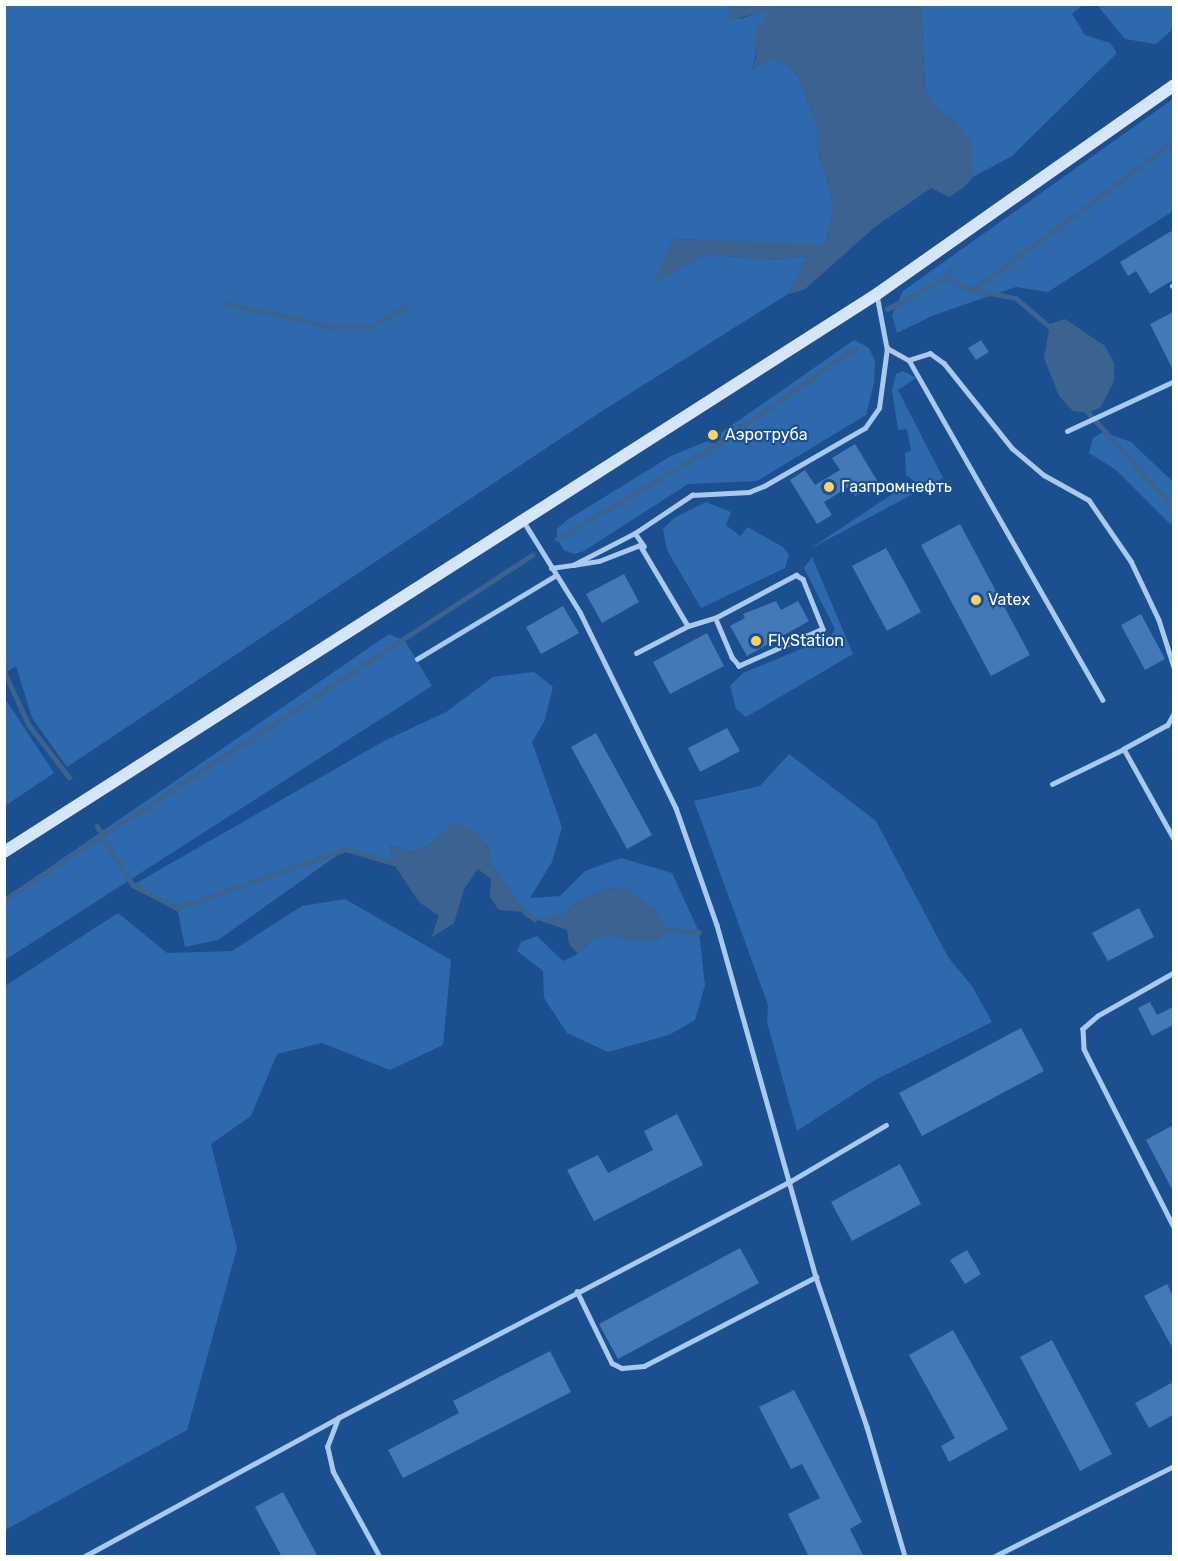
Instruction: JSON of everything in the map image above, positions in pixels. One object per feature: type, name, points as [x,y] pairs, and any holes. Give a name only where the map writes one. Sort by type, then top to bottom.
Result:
[{"type":"main road","points":[[4,852],[877,294],[1173,85]]},
{"type":"lane","points":[[573,565],[635,533],[685,498],[702,493],[749,492],[865,428],[879,408],[887,348],[877,294]]},
{"type":"lane","points":[[887,348],[909,360],[1103,700]]},
{"type":"lane","points":[[909,360],[930,353],[944,363],[1012,448],[1044,475],[1089,500],[1131,561],[1159,620],[1173,667]]},
{"type":"lane","points":[[1066,431],[1173,381]]},
{"type":"lane","points":[[523,521],[580,612],[676,808],[717,925],[791,1181],[816,1277],[867,1427],[905,1557]]},
{"type":"lane","points":[[635,533],[688,626]]},
{"type":"lane","points":[[551,568],[599,561],[634,545],[646,549]]},
{"type":"lane","points":[[417,658],[556,575]]},
{"type":"lane","points":[[636,653],[688,626],[716,618],[796,575],[803,579],[823,628],[739,666],[732,658],[716,618]]},
{"type":"lane","points":[[1052,784],[1168,725],[1173,714]]},
{"type":"lane","points":[[1124,749],[1173,838]]},
{"type":"lane","points":[[1173,973],[1098,1016],[1083,1029],[1084,1049],[1173,1227]]},
{"type":"lane","points":[[85,1557],[338,1418],[791,1181],[886,1125]]},
{"type":"lane","points":[[577,1291],[612,1363],[622,1368],[644,1366],[816,1277]]},
{"type":"lane","points":[[338,1418],[327,1447],[333,1472],[380,1557]]},
{"type":"lane","points":[[995,1557],[1173,1466]]},
{"type":"shaded area","points":[[737,4],[921,5],[925,90],[936,108],[956,122],[969,138],[973,159],[973,177],[964,187],[949,197],[931,188],[876,226],[804,290],[788,294],[806,256],[766,260],[707,254],[652,283],[674,239],[826,244],[834,204],[817,148],[817,126],[799,77],[785,63],[771,58],[752,69],[757,55],[753,48],[756,32],[769,10],[731,20],[729,9]]},
{"type":"shaded area","points":[[5,5],[737,5],[729,9],[740,19],[769,9],[752,69],[771,58],[785,63],[799,77],[817,126],[817,148],[834,204],[826,245],[674,239],[653,282],[707,254],[766,260],[807,256],[788,294],[599,413],[67,767],[32,718],[16,666],[5,673]]},
{"type":"shaded area","points":[[921,5],[1083,5],[1072,14],[1085,35],[1110,43],[1117,53],[1012,156],[973,177],[973,159],[956,122],[936,108],[925,90]]},
{"type":"shaded area","points":[[1097,5],[1173,5],[1173,29],[1156,44],[1125,39]]},
{"type":"shaded area","points":[[1173,99],[1173,211],[1048,292],[1016,287],[934,315],[897,333],[892,315],[903,291]]},
{"type":"shaded area","points":[[1065,319],[1105,346],[1114,363],[1114,381],[1101,407],[1088,413],[1073,411],[1059,396],[1044,358],[1050,324]]},
{"type":"shaded area","points":[[854,340],[869,348],[875,361],[874,383],[866,415],[757,481],[688,484],[584,551],[574,554],[564,550],[557,539],[557,529],[567,520],[671,456],[712,439]]},
{"type":"shaded area","points":[[903,371],[916,378],[898,390],[943,478],[808,550],[900,489],[908,490],[913,480],[906,475],[905,453],[911,451],[907,429],[898,430],[892,390],[896,374]]},
{"type":"shaded area","points":[[1103,432],[1131,442],[1173,482],[1173,527],[1116,470],[1089,453],[1093,438]]},
{"type":"shaded area","points":[[706,502],[731,512],[726,525],[740,536],[748,527],[783,547],[789,555],[785,568],[701,608],[667,550],[663,529],[674,518]]},
{"type":"shaded area","points":[[812,557],[853,654],[746,717],[736,709],[730,686],[743,673],[830,637],[835,629],[804,568]]},
{"type":"shaded area","points":[[389,634],[405,641],[432,686],[5,960],[5,898]]},
{"type":"shaded area","points":[[534,672],[553,687],[544,722],[532,742],[562,827],[552,862],[530,898],[560,896],[585,871],[621,858],[672,873],[699,932],[705,985],[695,1020],[669,1035],[608,1052],[567,1033],[544,998],[543,971],[517,951],[521,942],[537,936],[563,961],[578,954],[593,939],[612,934],[634,942],[656,911],[626,889],[605,888],[576,902],[564,915],[535,919],[525,912],[491,864],[487,844],[454,823],[429,845],[413,852],[390,845],[393,863],[346,849],[218,940],[185,947],[177,908],[133,885],[384,741],[446,712],[493,677]]},
{"type":"shaded area","points":[[4,697],[54,773],[5,806],[4,806]]},
{"type":"shaded area","points":[[789,754],[876,821],[948,957],[972,986],[992,1022],[875,1080],[797,1131],[767,1022],[768,1005],[694,801],[760,786]]},
{"type":"shaded area","points":[[454,822],[469,827],[487,844],[491,864],[525,912],[499,910],[490,897],[491,879],[478,869],[464,889],[454,923],[431,938],[439,916],[419,902],[393,863],[389,845],[413,852],[429,845]]},
{"type":"shaded area","points":[[605,888],[626,889],[656,911],[667,930],[657,941],[634,942],[612,934],[593,939],[578,954],[569,944],[567,930],[535,919],[564,915],[576,902]]},
{"type":"shaded area","points":[[345,899],[451,960],[443,1045],[390,1070],[322,1043],[277,1054],[251,1116],[211,1144],[237,1248],[187,1430],[5,1530],[5,986],[118,913],[167,953],[232,951],[302,906]]},
{"type":"building","points":[[1173,230],[1173,280],[1150,294],[1136,271],[1128,276],[1120,262]]},
{"type":"building","points":[[1173,312],[1173,370],[1150,324]]},
{"type":"building","points":[[981,340],[989,352],[976,360],[968,348]]},
{"type":"building","points":[[855,444],[878,482],[855,496],[850,486],[824,502],[832,515],[817,524],[790,480],[805,470],[815,485],[840,470],[832,458]]},
{"type":"building","name":"Vatex","points":[[960,524],[1030,655],[991,676],[921,545]]},
{"type":"building","points":[[886,548],[921,612],[887,631],[852,566]]},
{"type":"building","points":[[624,574],[639,602],[602,623],[586,594]]},
{"type":"building","name":"FlyStation","points":[[776,601],[781,610],[798,601],[809,621],[747,656],[730,626],[745,618],[743,614]]},
{"type":"building","points":[[563,606],[579,633],[541,654],[526,627]]},
{"type":"building","points":[[1141,614],[1165,659],[1145,670],[1121,625]]},
{"type":"building","points":[[707,633],[724,666],[670,694],[653,662]]},
{"type":"building","points":[[727,728],[740,751],[700,772],[688,748]]},
{"type":"building","points":[[596,733],[652,835],[627,849],[571,747]]},
{"type":"building","points":[[1139,908],[1154,937],[1108,961],[1092,933]]},
{"type":"building","points":[[1150,1002],[1157,1015],[1173,1007],[1173,1025],[1152,1036],[1138,1008]]},
{"type":"building","points":[[1021,1028],[1044,1071],[922,1136],[899,1093]]},
{"type":"building","points":[[677,1114],[703,1165],[594,1221],[567,1170],[598,1155],[608,1173],[653,1150],[644,1131]]},
{"type":"building","points":[[1173,1125],[1173,1191],[1146,1140]]},
{"type":"building","points":[[900,1164],[921,1204],[852,1241],[831,1202]]},
{"type":"building","points":[[740,1248],[759,1283],[618,1359],[599,1324]]},
{"type":"building","points":[[967,1250],[981,1274],[965,1284],[950,1260]]},
{"type":"building","points":[[1167,1284],[1173,1296],[1173,1349],[1144,1296]]},
{"type":"building","points":[[953,1330],[1008,1429],[949,1462],[941,1446],[955,1438],[909,1355]]},
{"type":"building","points":[[1052,1340],[1112,1454],[1080,1471],[1020,1357]]},
{"type":"building","points":[[550,1351],[571,1392],[403,1478],[388,1450],[459,1413],[453,1401]]},
{"type":"building","points":[[1173,1382],[1173,1415],[1149,1428],[1135,1403]]},
{"type":"building","points":[[794,1390],[862,1522],[850,1529],[864,1557],[809,1557],[788,1514],[820,1498],[802,1464],[791,1469],[759,1407]]},
{"type":"building","points":[[283,1492],[318,1557],[282,1557],[255,1507]]},
{"type":"waterway","points":[[973,290],[1174,141]]},
{"type":"waterway","points":[[950,269],[946,278],[973,290],[1016,298],[1051,328]]},
{"type":"waterway","points":[[887,309],[946,278]]},
{"type":"waterway","points":[[227,304],[334,327],[370,327],[406,307]]},
{"type":"waterway","points":[[557,539],[708,450],[854,349]]},
{"type":"waterway","points":[[1085,409],[1174,507]]},
{"type":"waterway","points":[[4,900],[532,555]]},
{"type":"waterway","points":[[4,671],[29,725],[69,777]]},
{"type":"waterway","points":[[97,826],[102,834]]},
{"type":"waterway","points":[[105,841],[133,885],[177,908],[346,849],[393,863]]},
{"type":"waterway","points":[[525,912],[535,919]]},
{"type":"waterway","points":[[667,930],[699,932]]},
{"type":"place","name":"Аэротруба","points":[[713,435]]},
{"type":"place","name":"Газпромнефть","points":[[829,487]]},
{"type":"place","name":"Vatex","points":[[976,600]]},
{"type":"place","name":"FlyStation","points":[[756,641]]}]
